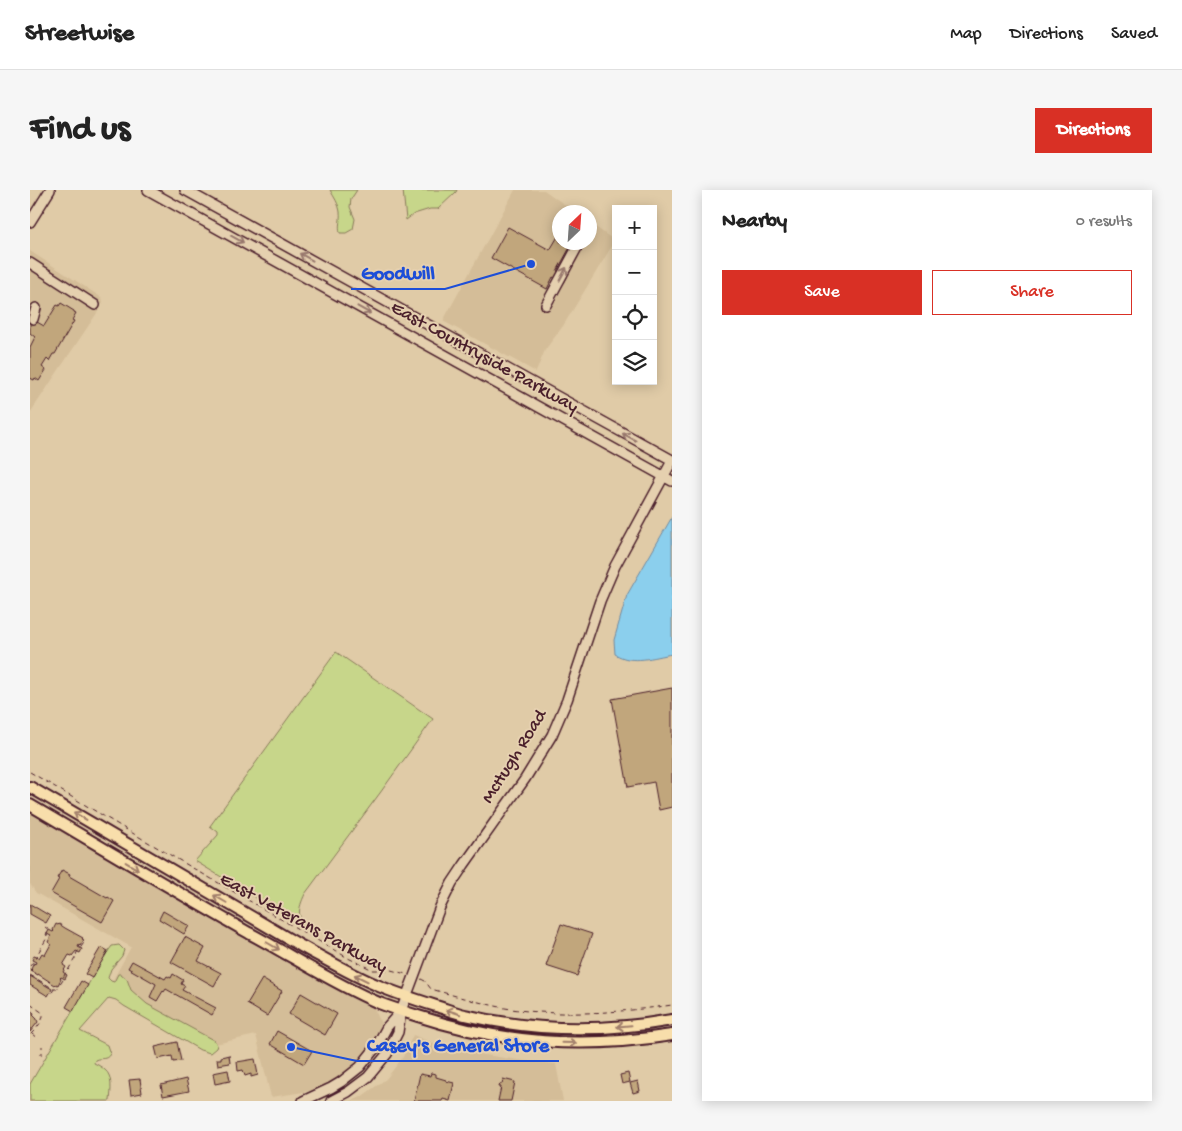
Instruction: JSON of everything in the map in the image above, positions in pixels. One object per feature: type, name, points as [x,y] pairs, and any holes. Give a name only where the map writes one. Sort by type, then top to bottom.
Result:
[{"type":"main road","name":"East Veterans Parkway","points":[[30,787],[338,967],[406,997],[463,1015],[535,1026],[574,1028],[614,1027],[672,1020]]},
{"type":"main road","name":"East Veterans Parkway","points":[[30,805],[170,888],[343,986],[401,1011],[466,1030],[499,1037],[540,1042],[623,1042],[672,1035]]},
{"type":"street","points":[[30,222],[50,190]]},
{"type":"street","name":"East Countryside Parkway","points":[[148,190],[672,481]]},
{"type":"street","name":"East Countryside Parkway","points":[[185,190],[672,461]]},
{"type":"street","points":[[204,221],[213,206]]},
{"type":"street","points":[[546,305],[576,250]]},
{"type":"street","points":[[30,263],[94,304]]},
{"type":"street","points":[[330,292],[339,276]]},
{"type":"street","points":[[33,319],[36,308]]},
{"type":"street","name":"McHugh Road","points":[[331,1101],[348,1092],[368,1077],[387,1054],[398,1032],[401,1011],[440,907],[452,883],[525,779],[552,735],[567,700],[611,574],[672,461]]},
{"type":"street","name":"McHugh Road","points":[[303,1101],[341,1082],[360,1066],[376,1047],[387,1027],[401,1011]]},
{"type":"path","points":[[30,772],[348,958],[372,970],[404,973]]},
{"type":"path","points":[[30,966],[38,956],[48,936],[46,935],[49,930],[45,927]]},
{"type":"path","points":[[50,996],[54,989],[58,988],[78,955],[76,954],[86,940]]},
{"type":"path","points":[[30,975],[54,989]]},
{"type":"path","points":[[421,980],[425,981],[431,989],[504,1008],[522,1010],[576,1014],[672,1005]]},
{"type":"path","points":[[30,1004],[43,1012],[44,1016],[31,1035],[37,1038]]},
{"type":"path","points":[[39,1054],[42,1054],[42,1046]]},
{"type":"shaded area","points":[[515,190],[544,190],[565,205],[552,205],[552,250],[597,250],[597,228],[612,239],[612,246],[563,326],[545,350],[536,372],[443,321]]},
{"type":"shaded area","points":[[30,251],[102,298],[103,302],[30,413]]},
{"type":"shaded area","points":[[30,809],[372,1004],[381,1023],[375,1043],[359,1064],[341,1078],[317,1090],[271,1097],[256,1035],[211,1045],[109,987],[131,947],[36,893],[30,884]]},
{"type":"shaded area","points":[[413,1035],[433,1043],[479,1054],[556,1064],[563,1101],[352,1101],[361,1097],[386,1079],[403,1057]]},
{"type":"green space","points":[[330,190],[357,190],[351,199],[350,207],[355,219],[353,229],[346,233],[340,233],[339,209]]},
{"type":"green space","points":[[403,190],[457,190],[438,209],[430,209],[414,214],[406,220]]},
{"type":"green space","points":[[336,652],[433,719],[305,894],[301,904],[300,917],[309,930],[195,861],[218,835],[218,832],[210,826]]},
{"type":"green space","points":[[119,945],[124,950],[122,956],[111,969],[108,978],[114,982],[118,974],[121,974],[127,979],[131,990],[147,1004],[215,1041],[216,1048],[210,1053],[200,1050],[116,1000],[109,998],[80,1031],[107,1045],[110,1054],[105,1058],[95,1060],[94,1063],[108,1073],[111,1084],[110,1101],[30,1101],[30,1084],[106,954],[112,946]]},
{"type":"water","points":[[672,517],[672,654],[636,660],[622,657],[615,654],[614,640],[627,595]]},
{"type":"building","points":[[508,227],[550,250],[552,247],[552,250],[569,250],[557,271],[567,277],[564,283],[553,277],[547,289],[491,258]]},
{"type":"building","points":[[61,303],[76,313],[72,320],[74,321],[55,354],[53,354],[49,361],[47,359],[42,367],[46,370],[39,381],[35,378],[34,380],[30,378],[30,347],[35,337],[30,333],[30,318],[44,326],[57,305],[59,306]]},
{"type":"building","points":[[672,688],[672,807],[659,810],[654,782],[628,787],[612,699]]},
{"type":"building","points":[[62,870],[70,874],[69,876],[114,901],[102,922],[51,893]]},
{"type":"building","points":[[30,904],[50,916],[46,923],[30,914]]},
{"type":"building","points":[[163,911],[189,926],[184,934],[159,919]]},
{"type":"building","points":[[56,924],[84,940],[78,947],[82,949],[80,953],[76,951],[72,956],[69,955],[63,965],[66,967],[63,972],[67,975],[65,979],[60,978],[58,985],[31,971],[36,962],[32,960],[34,956],[39,958],[42,953],[45,955],[51,944],[48,942],[51,936],[47,934],[49,930],[54,931]]},
{"type":"building","points":[[561,924],[592,934],[577,976],[546,966]]},
{"type":"building","points":[[185,937],[205,948],[198,961],[221,973],[214,986],[171,962]]},
{"type":"building","points":[[101,947],[108,951],[92,978],[85,974]]},
{"type":"building","points":[[132,961],[165,979],[167,976],[171,978],[173,974],[183,980],[181,984],[185,986],[182,990],[216,1008],[212,1015],[166,989],[157,1001],[150,997],[156,984],[128,968]]},
{"type":"building","points":[[30,976],[52,989],[48,996],[30,985]]},
{"type":"building","points":[[262,979],[282,991],[267,1016],[247,1004]]},
{"type":"building","points":[[81,981],[88,985],[73,1011],[66,1007]]},
{"type":"building","points":[[301,993],[337,1014],[325,1035],[289,1014]]},
{"type":"building","points":[[30,1010],[34,1013],[33,1015],[38,1022],[30,1032]]},
{"type":"building","points":[[277,1031],[312,1051],[304,1064],[270,1044]]},
{"type":"building","points":[[177,1042],[181,1061],[173,1062],[172,1056],[158,1059],[155,1047]]},
{"type":"building","points":[[229,1055],[230,1063],[218,1065],[217,1059]]},
{"type":"building","points":[[255,1059],[258,1075],[251,1077],[251,1074],[245,1076],[243,1070],[238,1071],[237,1062]]},
{"type":"building","points":[[228,1070],[230,1081],[215,1084],[213,1073]]},
{"type":"building","points":[[431,1073],[436,1074],[436,1077],[454,1083],[450,1101],[443,1099],[442,1101],[414,1101],[420,1074],[430,1076]]},
{"type":"building","points":[[628,1073],[630,1082],[622,1084],[620,1075]]},
{"type":"building","points":[[140,1079],[142,1093],[131,1095],[129,1080]]},
{"type":"building","points":[[186,1079],[189,1091],[163,1096],[161,1085]]},
{"type":"building","points":[[503,1079],[515,1082],[511,1101],[498,1101],[501,1087],[499,1087]]},
{"type":"building","points":[[638,1081],[640,1091],[633,1093],[630,1083]]},
{"type":"place","name":"Goodwill","points":[[531,264]]},
{"type":"place","name":"Casey's General Store","points":[[291,1047]]}]
